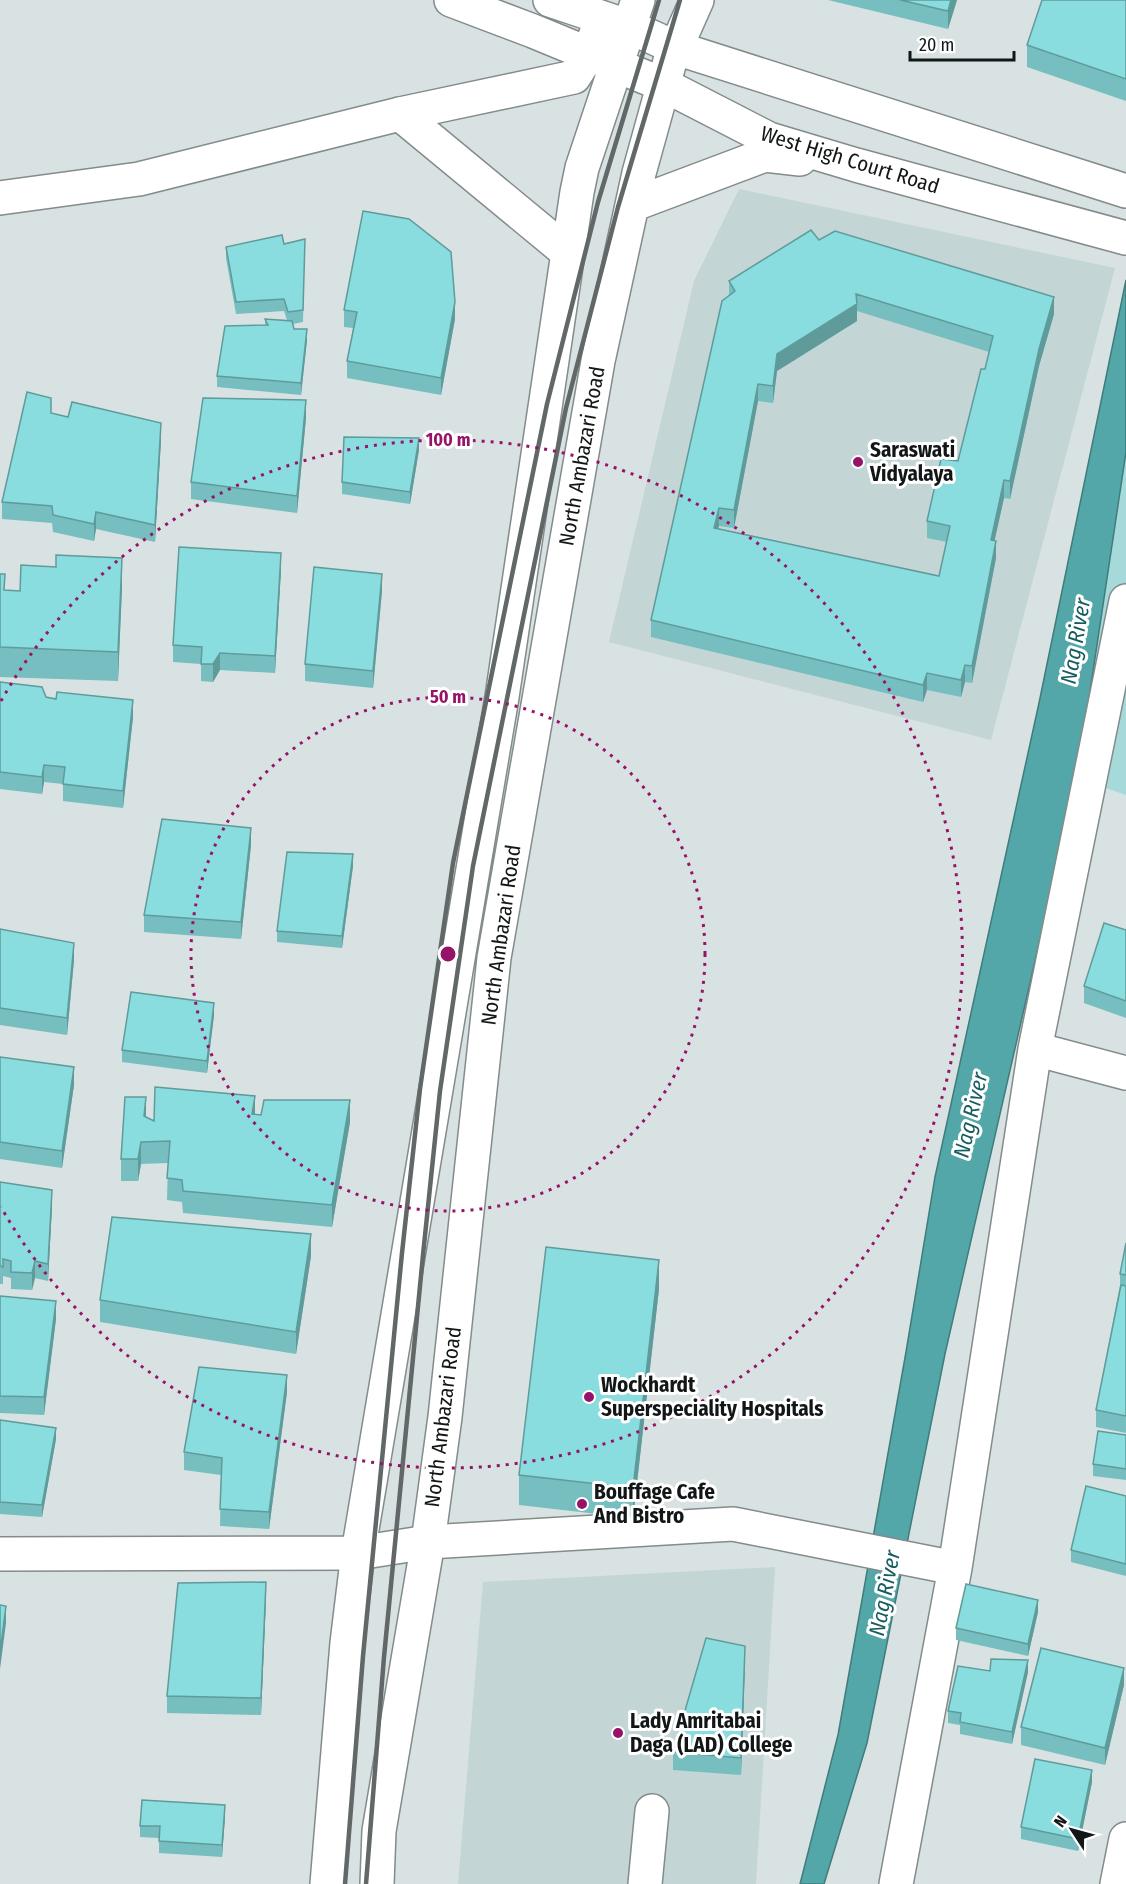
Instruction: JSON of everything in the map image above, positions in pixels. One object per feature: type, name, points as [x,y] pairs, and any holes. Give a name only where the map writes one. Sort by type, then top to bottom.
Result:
[{"type":"main road","name":"West High Court Road","points":[[451,0],[533,31],[664,86],[770,138],[856,165],[1126,238]]},
{"type":"main road","points":[[550,0],[623,15],[676,48],[1126,191]]},
{"type":"main road","name":"North Ambazari Road","points":[[377,1884],[379,1831],[428,1542],[447,1406],[494,958],[598,361],[632,205],[670,61],[697,0]]},
{"type":"main road","name":"North Ambazari Road","points":[[327,1884],[347,1643],[358,1552],[502,697],[567,252],[602,60],[623,15]]},
{"type":"main road","points":[[0,198],[139,179],[400,114],[574,77],[602,60]]},
{"type":"main road","points":[[400,114],[567,252]]},
{"type":"main road","points":[[632,205],[765,155],[856,165]]},
{"type":"main road","points":[[896,1884],[1035,1049],[1126,601]]},
{"type":"main road","points":[[1035,1049],[1126,1073]]},
{"type":"main road","points":[[0,1554],[358,1552],[428,1542],[733,1524],[948,1566]]},
{"type":"main road","points":[[645,1884],[652,1811]]},
{"type":"main road","points":[[1117,1884],[1126,1839]]},
{"type":"shaded area","name":"Saraswati Vidyalaya","points":[[739,189],[1115,268],[991,740],[609,642],[694,281]]},
{"type":"shaded area","points":[[1126,452],[1126,795],[1077,778]]},
{"type":"shaded area","name":"Lady Amritabai Daga (LAD) College","points":[[775,1567],[756,1884],[458,1884],[483,1582]]},
{"type":"water","name":"Nag River","points":[[1126,280],[1126,452],[1077,778],[945,1354],[867,1743],[824,1884],[800,1884],[838,1735],[935,1177],[1039,703]]},
{"type":"building","points":[[900,0],[951,0],[948,11]]},
{"type":"building","points":[[1042,0],[1126,0],[1126,79],[1027,45]]},
{"type":"building","points":[[363,211],[409,219],[451,252],[455,302],[441,378],[347,361],[357,312],[344,310]]},
{"type":"building","name":"Saraswati Vidyalaya","points":[[811,230],[819,240],[835,231],[1054,297],[1039,349],[1010,481],[1004,480],[991,540],[996,541],[972,666],[965,665],[961,680],[927,673],[923,685],[651,620],[722,301],[735,291],[729,281]],"holes":[[[856,294],[993,336],[985,369],[981,369],[958,461],[941,459],[927,521],[950,526],[939,576],[714,528],[719,508],[734,510],[758,384],[773,386],[777,354],[857,304]]]},
{"type":"building","points":[[282,235],[284,244],[305,239],[303,310],[288,312],[284,299],[236,302],[226,247]]},
{"type":"building","points":[[265,319],[292,321],[294,329],[307,329],[301,383],[217,376],[225,326],[268,325]]},
{"type":"building","points":[[27,392],[51,398],[51,413],[68,417],[72,402],[161,423],[155,525],[96,512],[94,524],[53,515],[52,506],[2,502]]},
{"type":"building","points":[[203,398],[306,400],[297,496],[191,482]]},
{"type":"building","points":[[344,437],[419,438],[410,492],[342,482]]},
{"type":"building","points":[[179,547],[281,553],[275,656],[220,653],[213,664],[201,664],[202,647],[173,645]]},
{"type":"building","points":[[56,555],[122,558],[118,652],[0,647],[0,574],[5,574],[4,590],[20,591],[21,565],[56,567]]},
{"type":"building","points":[[314,567],[382,574],[373,671],[305,664]]},
{"type":"building","points":[[0,682],[42,687],[46,697],[56,699],[57,692],[133,700],[123,791],[63,784],[65,767],[44,765],[42,777],[0,772]]},
{"type":"building","points":[[162,819],[251,828],[241,922],[144,915]]},
{"type":"building","points":[[287,852],[353,854],[342,936],[277,931]]},
{"type":"building","points":[[1104,923],[1126,930],[1126,1001],[1084,986]]},
{"type":"building","points":[[0,929],[74,943],[67,1018],[0,1008]]},
{"type":"building","points":[[131,992],[214,1003],[207,1061],[122,1050]]},
{"type":"building","points":[[0,1057],[74,1067],[62,1151],[0,1142]]},
{"type":"building","points":[[155,1087],[255,1096],[252,1114],[261,1115],[264,1100],[350,1100],[332,1205],[183,1191],[182,1180],[167,1178],[170,1141],[141,1142],[138,1159],[121,1159],[125,1097],[146,1097],[144,1116],[154,1121]]},
{"type":"building","points":[[0,1182],[52,1190],[48,1264],[35,1261],[32,1273],[11,1272],[11,1261],[3,1259],[3,1267],[0,1266]]},
{"type":"building","points":[[112,1217],[311,1234],[296,1332],[100,1300]]},
{"type":"building","points":[[1126,1243],[1126,1275],[1120,1274]]},
{"type":"building","name":"Wockhardt Superspeciality Hospitals","points":[[546,1247],[659,1260],[633,1488],[519,1475]]},
{"type":"building","points":[[1121,1285],[1126,1286],[1126,1416],[1096,1410]]},
{"type":"building","points":[[0,1296],[56,1301],[44,1397],[0,1396]]},
{"type":"building","points":[[199,1367],[287,1375],[269,1512],[220,1509],[222,1458],[184,1452]]},
{"type":"building","points":[[0,1420],[56,1428],[42,1505],[0,1502]]},
{"type":"building","points":[[1098,1431],[1126,1435],[1126,1469],[1093,1464]]},
{"type":"building","points":[[1086,1486],[1126,1496],[1126,1564],[1071,1550]]},
{"type":"building","points":[[266,1582],[261,1698],[167,1696],[178,1583]]},
{"type":"building","points":[[966,1584],[1038,1600],[1028,1644],[956,1628]]},
{"type":"building","points":[[0,1605],[6,1606],[0,1652]]},
{"type":"building","points":[[706,1638],[745,1646],[741,1758],[673,1752]]},
{"type":"building","points":[[1041,1648],[1124,1668],[1105,1748],[1021,1727]]},
{"type":"building","points":[[991,1659],[1028,1660],[1012,1732],[960,1722],[961,1713],[948,1711],[958,1666],[990,1671]]},
{"type":"building","points":[[1035,1759],[1092,1770],[1078,1839],[1021,1827]]},
{"type":"building","points":[[142,1800],[225,1805],[222,1845],[159,1841],[160,1826],[140,1826]]},
{"type":"railway","points":[[345,1884],[363,1656],[402,1253],[420,1089],[453,863],[547,404],[598,202],[659,0]]},
{"type":"railway","points":[[366,1884],[384,1657],[440,1091],[473,866],[566,408],[618,207],[680,0]]},
{"type":"place","name":"Saraswati Vidyalaya","points":[[858,462]]},
{"type":"place","name":"Wockhardt Superspeciality Hospitals","points":[[589,1397]]},
{"type":"place","name":"Bouffage Cafe And Bistro","points":[[582,1504]]},
{"type":"place","name":"Lady Amritabai Daga (LAD) College","points":[[618,1733]]}]
